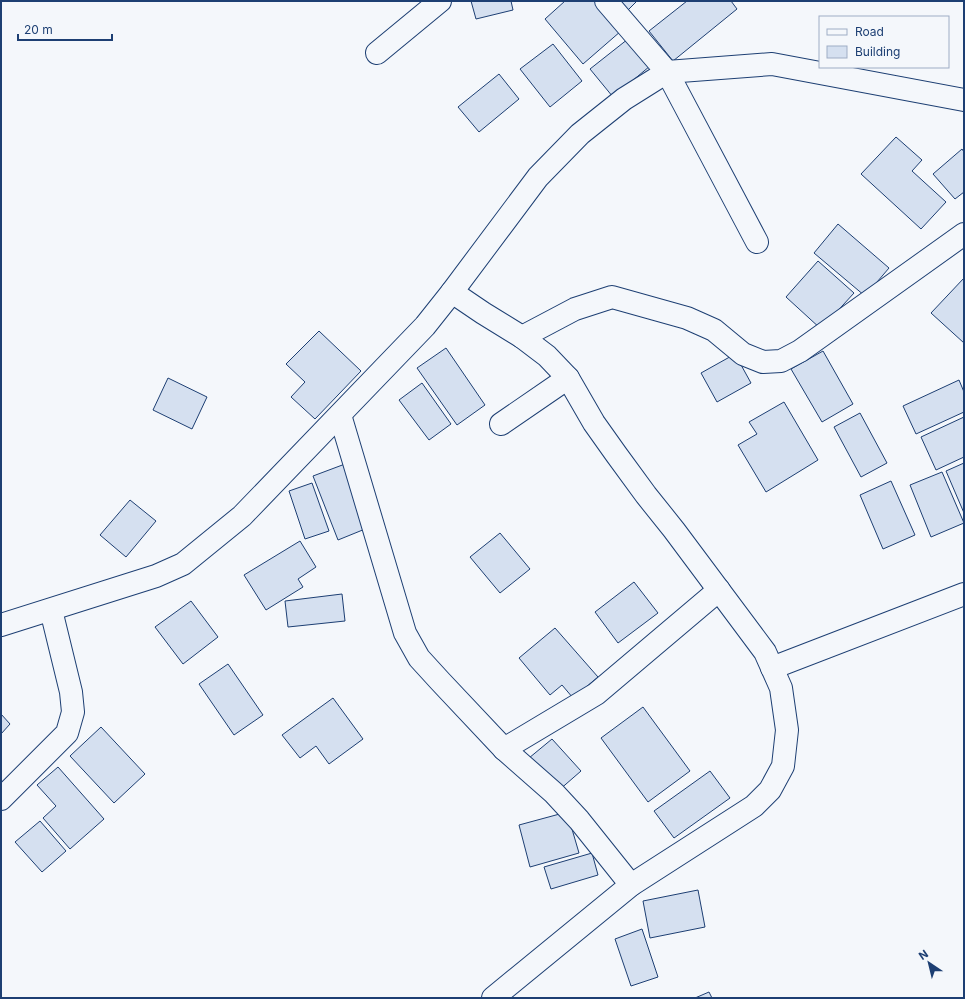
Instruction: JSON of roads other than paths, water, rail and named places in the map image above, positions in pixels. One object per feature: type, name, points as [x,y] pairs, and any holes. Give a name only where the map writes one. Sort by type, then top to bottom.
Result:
[{"type":"street","points":[[377,53],[440,1]]},
{"type":"street","points":[[606,1],[668,72],[757,242]]},
{"type":"street","points":[[1,625],[156,576],[183,564],[242,516],[425,326],[538,177],[580,134],[624,99],[668,72],[772,64],[964,100]]},
{"type":"street","points":[[522,337],[575,309],[612,296],[687,318],[714,330],[743,354],[763,362],[781,361],[806,347],[964,234]]},
{"type":"street","points":[[452,292],[522,337],[547,356],[568,378],[594,423],[616,454],[765,652],[781,688],[787,730],[783,766],[770,790],[754,806],[631,885],[493,998]]},
{"type":"street","points":[[501,424],[568,378]]},
{"type":"street","points":[[340,415],[405,632],[419,658],[504,749],[554,793],[579,820],[631,885]]},
{"type":"street","points":[[504,749],[596,694],[719,590]]},
{"type":"street","points":[[772,668],[964,594]]},
{"type":"street","points":[[1,799],[67,733],[73,712],[70,692],[51,610]]}]
